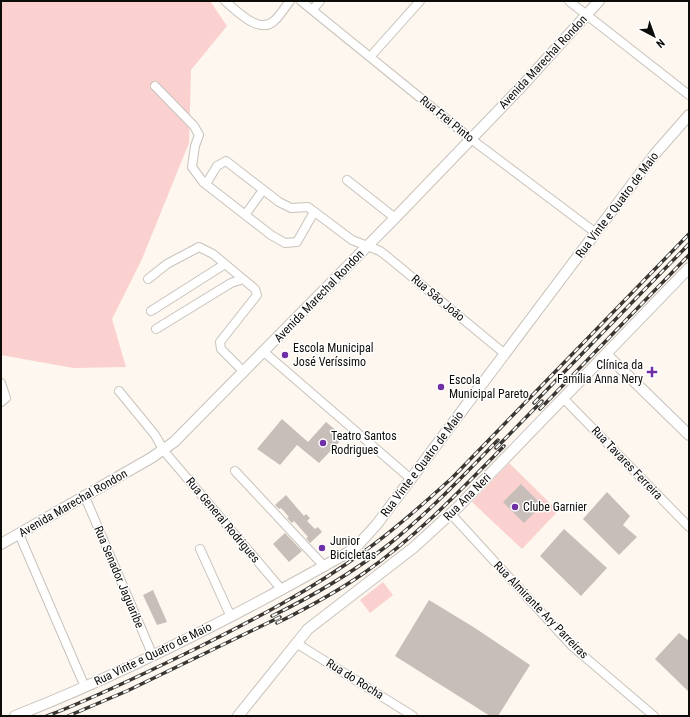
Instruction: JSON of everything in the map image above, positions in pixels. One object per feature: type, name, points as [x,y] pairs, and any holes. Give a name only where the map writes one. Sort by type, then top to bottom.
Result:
[{"type":"main road","name":"Avenida Marechal Rondon","points":[[1,544],[164,451],[368,246],[522,86],[599,1]]},
{"type":"main road","name":"Rua Vinte e Quatro de Maio","points":[[15,716],[85,687],[153,656],[231,617],[347,553],[368,535],[654,155],[689,115]]},
{"type":"main road","name":"Rua Ana Neri","points":[[238,716],[296,642],[313,623],[413,548],[451,514],[607,355],[689,268]]},
{"type":"main road","points":[[607,355],[689,435]]},
{"type":"street","points":[[225,1],[252,22],[262,25],[273,22],[290,1]]},
{"type":"street","name":"Rua Frei Pinto","points":[[302,1],[471,139],[596,233]]},
{"type":"street","points":[[313,9],[320,1]]},
{"type":"street","points":[[370,57],[420,1]]},
{"type":"street","points":[[569,1],[689,95]]},
{"type":"street","points":[[155,86],[194,126],[199,135],[194,146],[192,167],[206,184],[245,215],[271,235],[285,243],[292,243],[297,242],[314,212],[308,208],[291,208],[279,202],[226,161],[217,166],[206,184]]},
{"type":"street","points":[[347,180],[395,218]]},
{"type":"street","points":[[245,215],[263,190]]},
{"type":"street","name":"Rua São João","points":[[314,212],[352,240],[380,251],[505,354]]},
{"type":"street","points":[[148,279],[167,264],[199,247],[212,254],[255,289],[257,295],[220,342],[221,349],[244,372]]},
{"type":"street","points":[[151,311],[225,264]]},
{"type":"street","points":[[156,329],[231,283],[243,279]]},
{"type":"street","points":[[264,352],[411,479]]},
{"type":"street","points":[[1,383],[6,399],[1,402]]},
{"type":"street","name":"Rua General Rodrigues","points":[[119,391],[155,434],[164,451],[282,590]]},
{"type":"street","name":"Rua Tavares Ferreira","points":[[564,398],[689,528]]},
{"type":"street","points":[[235,471],[324,566]]},
{"type":"street","name":"Rua Senador Jaguaribe","points":[[84,497],[153,656]]},
{"type":"street","name":"Rua Almirante Ary Parreiras","points":[[451,514],[572,646],[654,716]]},
{"type":"street","points":[[20,534],[85,687]]},
{"type":"street","points":[[200,549],[231,617]]},
{"type":"street","name":"Rua do Rocha","points":[[296,642],[413,716]]},
{"type":"shaded area","points":[[1,1],[210,1],[227,26],[191,70],[189,143],[142,259],[112,319],[126,367],[73,368],[1,355]]},
{"type":"shaded area","name":"Clube Garnier","points":[[509,463],[558,511],[522,549],[472,502]]},
{"type":"shaded area","points":[[383,582],[393,595],[370,613],[360,600]]},
{"type":"building","points":[[282,419],[308,442],[326,422],[344,437],[319,463],[297,445],[280,465],[257,449]]},
{"type":"building","points":[[521,484],[542,505],[524,523],[503,502]]},
{"type":"building","points":[[607,492],[630,516],[623,525],[637,537],[619,555],[583,519]]},
{"type":"building","points":[[286,495],[304,516],[306,514],[310,518],[307,521],[315,529],[318,527],[322,532],[310,543],[306,538],[308,537],[294,521],[292,523],[281,508],[279,509],[275,505]]},
{"type":"building","points":[[564,529],[607,568],[581,596],[540,556]]},
{"type":"building","points":[[285,533],[302,551],[289,562],[273,544]]},
{"type":"building","points":[[153,590],[167,622],[157,625],[143,595]]},
{"type":"building","points":[[429,600],[475,628],[530,665],[498,716],[490,716],[395,656]]},
{"type":"building","points":[[679,633],[689,641],[689,692],[655,659]]},
{"type":"railway","points":[[47,716],[139,676],[260,616],[346,565],[389,533],[452,478],[689,234]]},
{"type":"railway","points":[[534,403],[689,244]]},
{"type":"railway","points":[[540,409],[689,255]]},
{"type":"railway","points":[[496,448],[542,401]]},
{"type":"railway","points":[[272,616],[332,584],[388,545],[431,507],[498,440]]},
{"type":"railway","points":[[277,623],[333,593],[383,559],[420,529],[504,446]]},
{"type":"railway","points":[[68,716],[127,691],[280,617]]},
{"type":"place","name":"Escola Municipal José Veríssimo","points":[[285,355]]},
{"type":"place","name":"Clínica da Família Anna Nery","points":[[652,372]]},
{"type":"place","name":"Escola Municipal Pareto","points":[[441,387]]},
{"type":"place","name":"Teatro Santos Rodrigues","points":[[323,443]]},
{"type":"place","name":"Clube Garnier","points":[[515,507]]},
{"type":"place","name":"Junior Bicicletas","points":[[322,548]]}]
